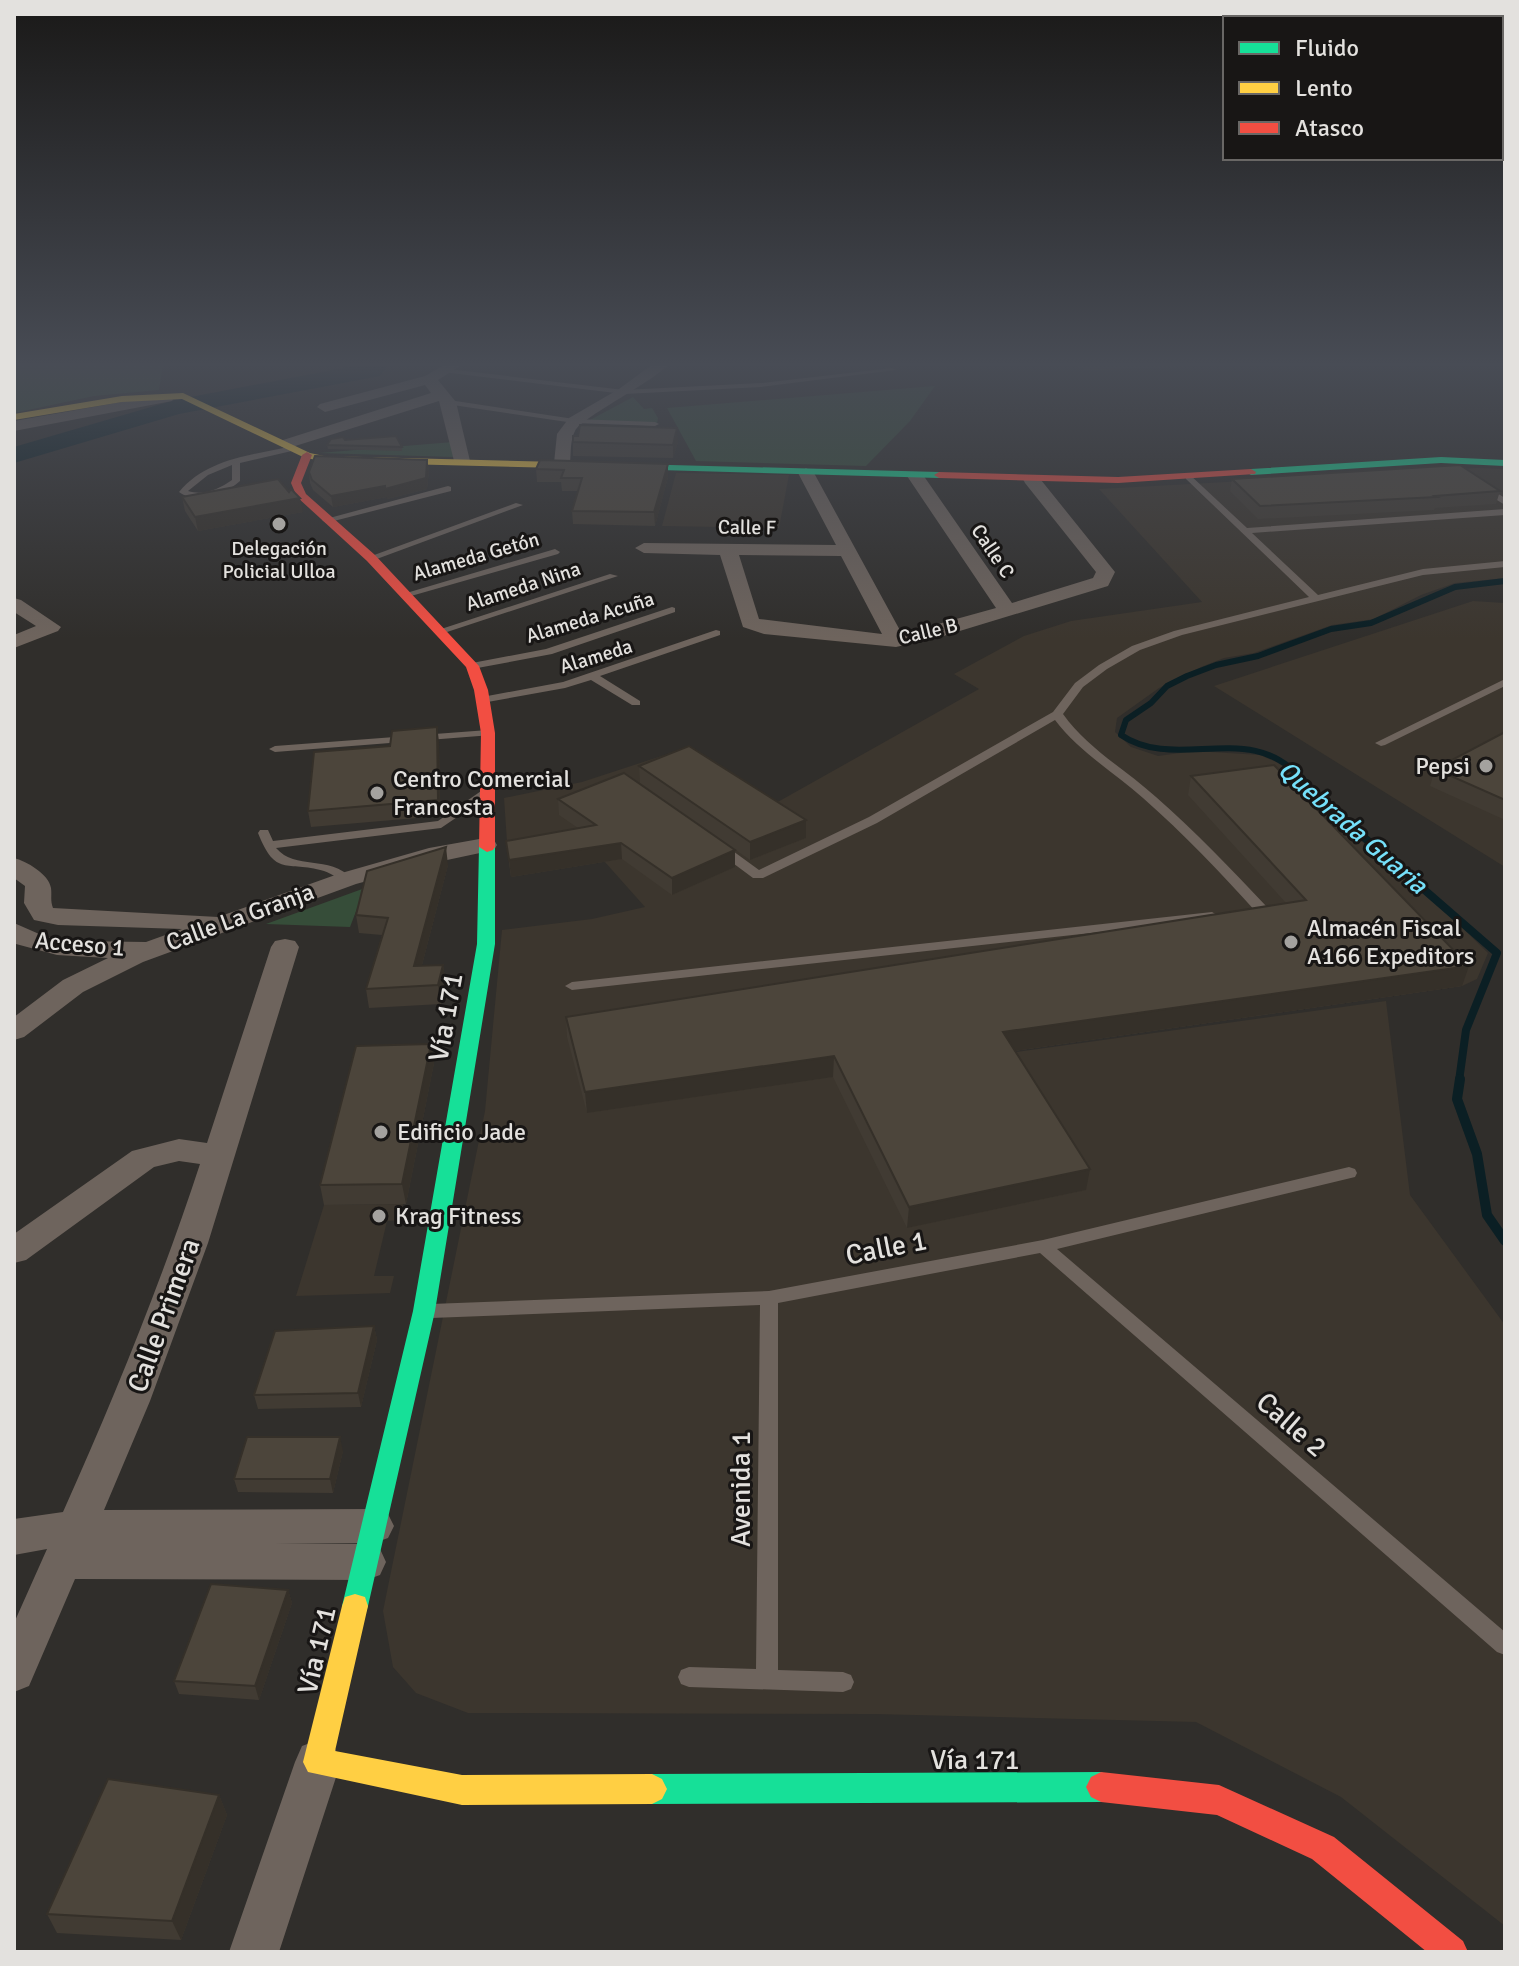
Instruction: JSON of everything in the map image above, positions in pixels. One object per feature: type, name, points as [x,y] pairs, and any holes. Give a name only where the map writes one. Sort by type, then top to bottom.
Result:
[{"type":"main road","name":"Vía 171","points":[[296,456],[297,488],[326,520],[408,594],[472,666],[488,733],[486,944],[424,1311],[318,1762],[462,1790],[1116,1787],[1219,1800],[1323,1848],[1452,1952]]},
{"type":"main road","points":[[315,456],[324,459],[562,463],[1031,479],[1189,477],[1441,460],[1505,463]]},
{"type":"street","points":[[461,456],[462,461]]},
{"type":"street","points":[[562,463],[563,456]]},
{"type":"street","points":[[806,473],[896,641]]},
{"type":"street","name":"Calle C","points":[[915,476],[1007,610]]},
{"type":"street","name":"Calle B","points":[[728,549],[750,623],[764,628],[896,641],[933,633],[1101,582],[1106,572],[1031,479]]},
{"type":"street","name":"Calle F","points":[[644,548],[849,551]]},
{"type":"street","points":[[14,604],[51,627],[14,642]]},
{"type":"street","name":"Calle La Granja","points":[[14,1031],[73,986],[150,950],[347,879],[429,856],[485,845]]},
{"type":"street","name":"Acceso 1","points":[[14,866],[38,884],[37,903],[43,914],[221,922]]},
{"type":"street","name":"Acceso 1","points":[[14,931],[22,939],[38,945],[150,950]]},
{"type":"street","name":"Calle Primera","points":[[14,1672],[131,1401],[219,1156],[285,947]]},
{"type":"street","points":[[14,1251],[143,1159],[179,1150],[219,1156]]},
{"type":"street","points":[[14,1537],[71,1544],[370,1544]]},
{"type":"street","points":[[254,1952],[318,1762]]},
{"type":"lane","points":[[236,463],[236,481],[228,487],[193,496],[183,492],[203,473],[236,463],[267,456]]},
{"type":"lane","points":[[1441,460],[1461,473]]},
{"type":"lane","points":[[1189,477],[1316,599]]},
{"type":"lane","points":[[1471,480],[1505,502]]},
{"type":"lane","points":[[326,520],[448,489]]},
{"type":"lane","points":[[371,558],[519,505]]},
{"type":"lane","points":[[1243,531],[1505,512]]},
{"type":"lane","name":"Alameda Getón","points":[[408,594],[555,552]]},
{"type":"lane","points":[[716,845],[758,875],[834,841],[910,801],[1057,714],[1079,685],[1136,648],[1178,633],[1423,572],[1505,564]]},
{"type":"lane","name":"Alameda Nina","points":[[443,630],[613,576]]},
{"type":"lane","name":"Alameda Acuña","points":[[472,666],[548,652],[672,610]]},
{"type":"lane","name":"Alameda","points":[[482,700],[565,685],[716,633]]},
{"type":"lane","points":[[592,676],[636,703]]},
{"type":"lane","points":[[1381,743],[1505,682]]},
{"type":"lane","points":[[1057,714],[1072,737],[1134,784],[1215,859],[1262,910],[1246,912]]},
{"type":"lane","points":[[275,749],[488,733]]},
{"type":"lane","points":[[347,879],[327,865],[284,862],[266,839],[441,824],[488,789]]},
{"type":"lane","points":[[572,986],[1231,914]]},
{"type":"lane","name":"Calle 1","points":[[424,1311],[769,1298],[1043,1246],[1349,1173]]},
{"type":"lane","name":"Calle 2","points":[[1043,1246],[1505,1645]]},
{"type":"lane","name":"Avenida 1","points":[[767,1680],[769,1298]]},
{"type":"lane","points":[[689,1677],[843,1682]]},
{"type":"shaded area","points":[[1505,469],[1505,578],[1455,583],[1421,595],[1374,619],[1332,625],[1254,653],[1224,658],[1201,667],[1159,688],[1117,718],[1115,732],[1131,747],[1158,756],[1195,751],[1260,755],[1283,765],[1311,799],[1442,908],[1488,953],[1477,979],[1462,986],[863,1073],[1386,1001],[1410,1195],[1505,1325],[1505,1926],[1341,1797],[1196,1722],[874,1714],[468,1713],[416,1693],[393,1667],[383,1611],[485,1111],[502,930],[592,919],[645,907],[588,843],[508,857],[504,798],[582,782],[680,750],[767,808],[979,689],[954,674],[1024,636],[1071,621],[1202,602],[1099,489]]},
{"type":"shaded area","points":[[676,473],[789,475],[779,528],[662,526]]},
{"type":"shaded area","points":[[1473,601],[1505,603],[1505,867],[1214,686]]},
{"type":"shaded area","points":[[403,1204],[400,1220],[387,1221],[374,1276],[394,1276],[390,1293],[296,1296],[324,1205]]},
{"type":"green space","points":[[693,456],[876,456],[866,466],[696,461]]},
{"type":"green space","points":[[365,888],[350,927],[266,924]]},
{"type":"building","points":[[315,456],[427,460],[426,478],[385,489],[385,486],[331,496],[312,480],[309,472]]},
{"type":"building","points":[[540,460],[668,464],[654,512],[572,511],[582,478],[561,478],[564,470],[536,469]]},
{"type":"building","points":[[1460,465],[1500,491],[1260,506],[1232,479]]},
{"type":"building","points":[[278,479],[289,492],[291,489],[300,498],[195,517],[182,497]]},
{"type":"building","points":[[437,727],[438,800],[308,811],[314,752],[390,746],[392,731]]},
{"type":"building","points":[[1505,732],[1505,800],[1435,769]]},
{"type":"building","points":[[689,746],[806,820],[750,842],[639,766]]},
{"type":"building","name":"Almacén Fiscal A166 Expeditors","points":[[1274,765],[1469,966],[1003,1032],[1090,1169],[909,1207],[834,1056],[585,1092],[566,1017],[1306,900],[1191,776]]},
{"type":"building","points":[[624,773],[735,850],[672,878],[621,843],[509,860],[506,841],[596,825],[558,799]]},
{"type":"building","points":[[446,847],[414,966],[443,965],[438,985],[366,989],[388,918],[356,915],[367,871]]},
{"type":"building","name":"Edificio Jade","points":[[431,1044],[402,1184],[320,1185],[356,1046]]},
{"type":"building","points":[[374,1326],[358,1393],[254,1395],[275,1331]]},
{"type":"building","points":[[247,1437],[340,1437],[330,1479],[234,1479]]},
{"type":"building","points":[[211,1584],[288,1590],[255,1686],[174,1681]]},
{"type":"building","points":[[108,1779],[219,1795],[172,1921],[47,1914]]},
{"type":"waterway","name":"Quebrada Guaria","points":[[1302,780],[1282,762],[1260,752],[1166,749],[1143,745],[1121,735],[1126,720],[1151,703],[1167,686],[1187,676],[1216,665],[1258,656],[1331,629],[1371,623],[1455,587],[1505,581]]},
{"type":"waterway","name":"Quebrada Guaria","points":[[1301,778],[1313,793],[1497,953],[1466,1030],[1459,1081]]},
{"type":"waterway","name":"Quebrada Guaria","points":[[1460,1079],[1457,1099],[1477,1154],[1487,1215],[1505,1241]]},
{"type":"traffic: fast","points":[[1251,472],[1441,460],[1505,463]]},
{"type":"traffic: fast","points":[[559,465],[939,475]]},
{"type":"traffic: fast","points":[[355,1606],[424,1311],[486,944],[487,847]]},
{"type":"traffic: fast","points":[[652,1789],[1101,1787]]},
{"type":"traffic: slow","points":[[310,456],[324,459],[559,465]]},
{"type":"traffic: slow","points":[[355,1606],[318,1762],[462,1790],[652,1789]]},
{"type":"traffic: jam","points":[[307,456],[296,483],[301,495],[371,558],[472,666],[481,690],[488,733],[487,847]]},
{"type":"traffic: jam","points":[[939,475],[1118,480],[1251,472]]},
{"type":"traffic: jam","points":[[1101,1787],[1219,1800],[1323,1848],[1452,1952]]},
{"type":"place","name":"Delegación Policial Ulloa","points":[[279,524]]},
{"type":"place","name":"Pepsi","points":[[1486,766]]},
{"type":"place","name":"Centro Comercial Francosta","points":[[377,793]]},
{"type":"place","name":"Almacén Fiscal A166 Expeditors","points":[[1291,942]]},
{"type":"place","name":"Edificio Jade","points":[[381,1132]]},
{"type":"place","name":"Krag Fitness","points":[[379,1216]]}]
